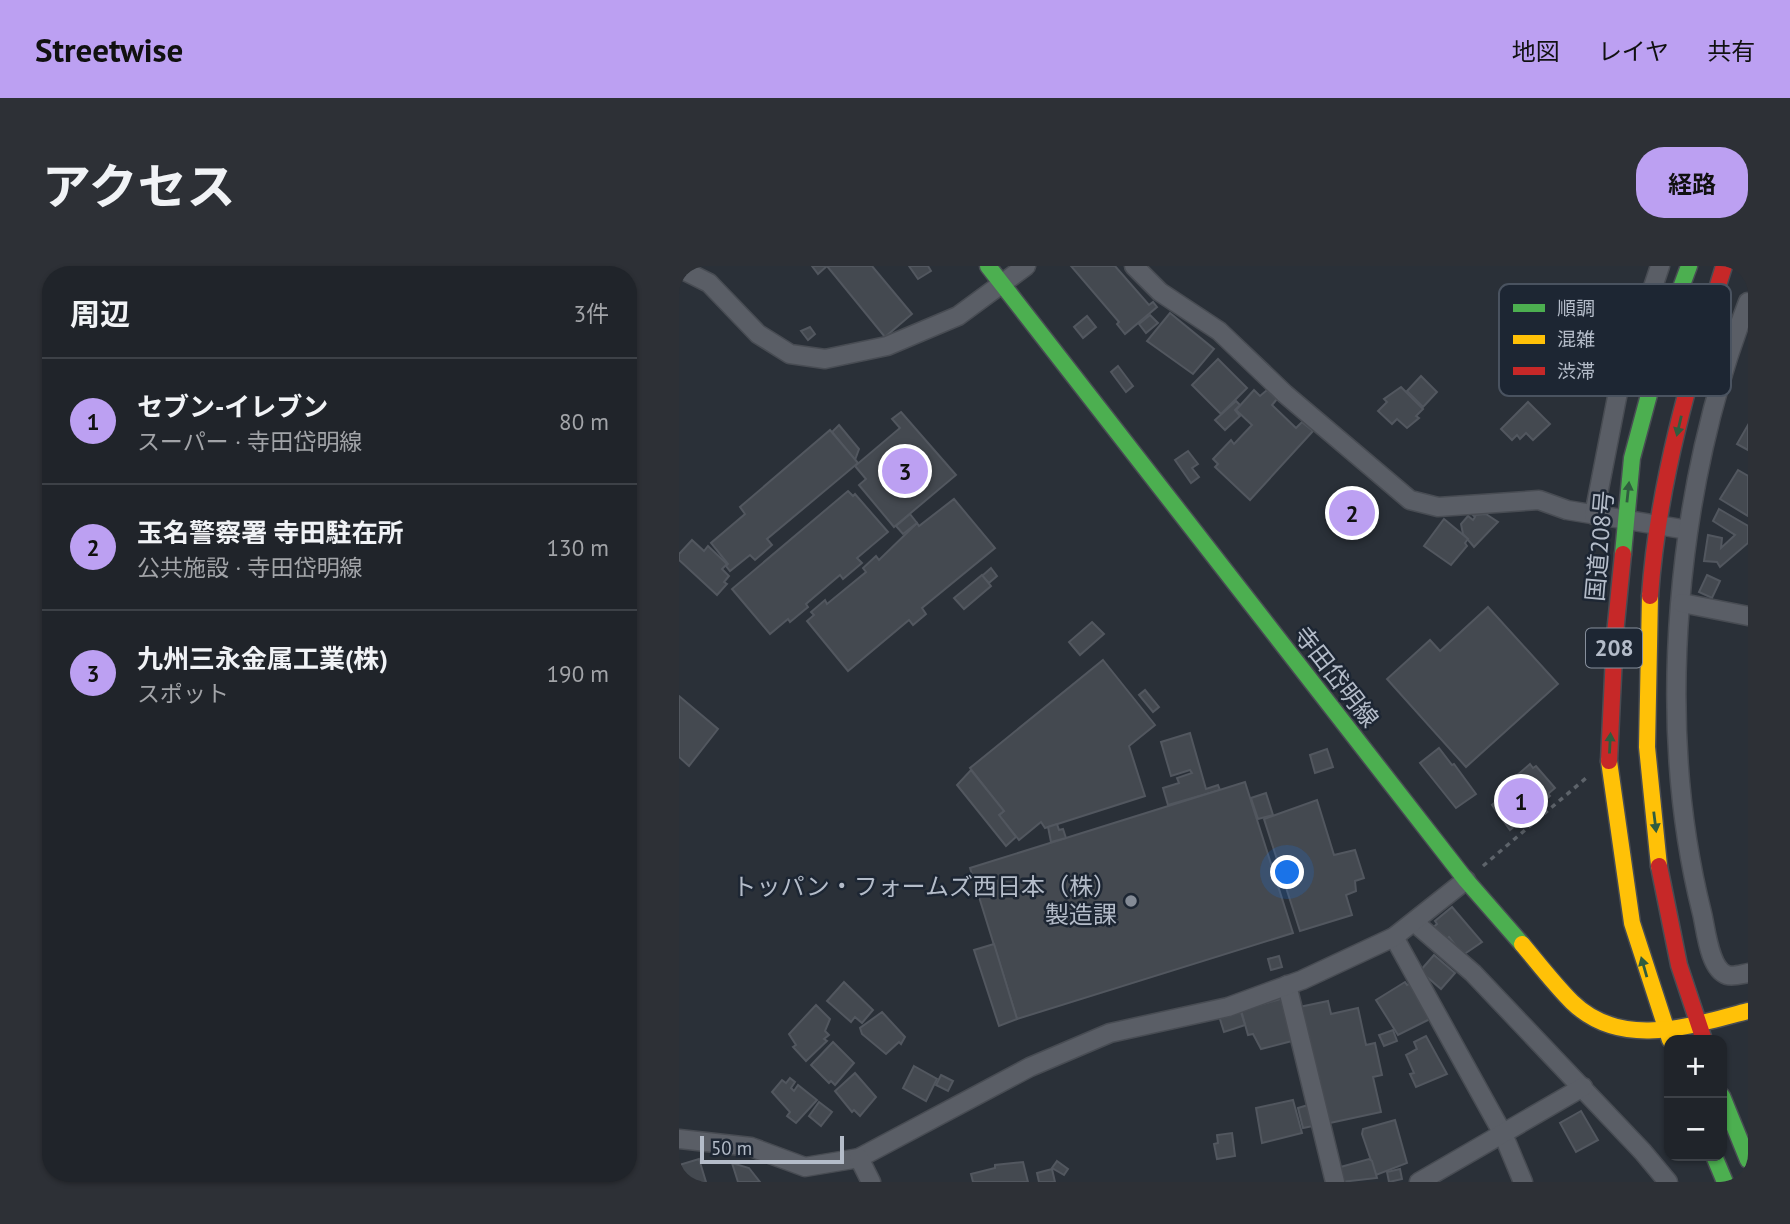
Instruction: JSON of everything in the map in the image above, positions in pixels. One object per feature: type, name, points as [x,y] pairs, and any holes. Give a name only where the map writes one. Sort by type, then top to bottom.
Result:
[{"type":"main road","name":"寺田岱明線","points":[[988,266],[1466,880],[1589,1018],[1628,1032],[1664,1036]]},
{"type":"main road","name":"国道208号","points":[[1682,284],[1689,266]]},
{"type":"main road","name":"208","points":[[1719,284],[1724,266]]},
{"type":"main road","name":"国道208号","points":[[1648,396],[1637,434],[1625,521],[1615,634],[1609,758],[1632,923],[1668,1035]]},
{"type":"main road","name":"208","points":[[1686,396],[1657,526],[1649,622],[1647,753],[1660,862],[1679,965],[1702,1032]]},
{"type":"main road","name":"寺田岱明線","points":[[1676,1035],[1702,1032],[1748,1012]]},
{"type":"main road","points":[[1723,1098],[1748,1160]]},
{"type":"main road","points":[[1716,1161],[1725,1182]]},
{"type":"street","points":[[679,268],[709,284],[758,334],[790,354],[825,359],[887,346],[958,317],[1026,266]]},
{"type":"street","points":[[1134,266],[1160,292],[1219,331],[1285,394],[1410,500],[1438,507],[1539,500],[1594,515],[1688,530]]},
{"type":"street","points":[[1654,284],[1660,266]]},
{"type":"street","points":[[1731,356],[1748,302]]},
{"type":"street","points":[[1594,515],[1617,396]]},
{"type":"street","points":[[1718,396],[1709,425],[1688,530],[1677,662],[1678,737],[1684,817],[1694,880],[1717,964],[1726,975],[1748,973]]},
{"type":"street","points":[[1682,603],[1748,616]]},
{"type":"street","points":[[679,1139],[751,1147],[805,1167],[859,1158],[1030,1067],[1110,1033],[1228,1007],[1286,985],[1394,937],[1466,880]]},
{"type":"street","points":[[1414,922],[1473,972],[1583,1087],[1668,1182]]},
{"type":"street","points":[[1394,937],[1503,1133],[1523,1182]]},
{"type":"street","points":[[1286,985],[1335,1182]]},
{"type":"street","points":[[1419,1182],[1583,1087]]},
{"type":"street","points":[[859,1158],[871,1182]]},
{"type":"path","points":[[1466,880],[1609,758]]},
{"type":"building","points":[[812,266],[827,266],[818,274]]},
{"type":"building","points":[[827,266],[872,266],[912,314],[885,337]]},
{"type":"building","points":[[909,266],[928,266],[931,271],[918,279]]},
{"type":"building","points":[[1071,266],[1115,266],[1149,305],[1153,302],[1157,307],[1125,334],[1117,324],[1119,322]]},
{"type":"building","points":[[1170,313],[1214,349],[1193,374],[1147,341]]},
{"type":"building","points":[[1150,315],[1158,323],[1146,333],[1139,324]]},
{"type":"building","points":[[1087,316],[1096,327],[1083,338],[1074,327]]},
{"type":"building","points":[[810,327],[815,334],[808,340],[801,331]]},
{"type":"building","points":[[1218,359],[1247,388],[1221,414],[1192,385]]},
{"type":"building","points":[[1118,366],[1133,386],[1126,392],[1111,372]]},
{"type":"building","points":[[1421,376],[1437,392],[1423,407],[1407,391]]},
{"type":"building","points":[[1401,387],[1423,409],[1416,416],[1419,418],[1407,428],[1397,419],[1392,424],[1378,411],[1387,402],[1384,399]]},
{"type":"building","points":[[1254,390],[1260,396],[1267,390],[1277,399],[1272,405],[1296,428],[1302,422],[1313,431],[1250,500],[1215,467],[1218,464],[1213,459],[1231,440],[1234,444],[1252,425],[1236,410]]},
{"type":"building","points":[[1236,401],[1240,405],[1235,410],[1240,416],[1225,430],[1215,420]]},
{"type":"building","points":[[1528,402],[1550,424],[1533,440],[1526,433],[1520,439],[1517,435],[1512,440],[1501,429]]},
{"type":"building","points":[[901,412],[956,475],[894,527],[859,485],[866,479],[855,466],[900,428],[892,419]]},
{"type":"building","points":[[839,425],[859,449],[855,460],[832,432]]},
{"type":"building","points":[[1748,425],[1748,450],[1737,444]]},
{"type":"building","points":[[830,430],[858,463],[767,539],[772,545],[755,560],[750,555],[730,571],[726,566],[728,564],[711,543],[745,514],[740,507]]},
{"type":"building","points":[[1188,451],[1198,464],[1192,468],[1199,477],[1191,483],[1175,460]]},
{"type":"building","points":[[1738,470],[1748,476],[1748,516],[1720,499]]},
{"type":"building","points":[[848,491],[853,496],[855,494],[888,532],[857,558],[862,563],[843,579],[840,575],[806,604],[808,607],[770,634],[732,589]]},
{"type":"building","points":[[1356,491],[1375,511],[1347,536],[1329,515]]},
{"type":"building","points":[[954,499],[995,548],[922,608],[926,614],[913,625],[909,620],[848,671],[807,621],[814,615],[811,612],[825,600],[827,604],[866,572],[863,568],[876,556],[879,560],[917,523],[919,526]]},
{"type":"building","points":[[1719,509],[1748,526],[1748,543],[1720,567],[1717,562],[1704,561],[1708,535],[1722,538],[1721,548],[1735,535],[1713,521]]},
{"type":"building","points":[[910,514],[917,523],[903,534],[896,526]]},
{"type":"building","points":[[1486,514],[1498,522],[1474,547],[1463,534],[1461,524],[1468,516],[1473,520],[1473,515]]},
{"type":"building","points":[[1444,519],[1468,539],[1465,543],[1467,546],[1451,565],[1424,546]]},
{"type":"building","points":[[692,540],[704,551],[708,546],[727,564],[722,569],[729,576],[724,582],[727,584],[717,595],[679,560],[679,554]]},
{"type":"building","points":[[991,568],[997,576],[989,583],[982,576]]},
{"type":"building","points":[[982,575],[991,586],[964,609],[954,598]]},
{"type":"building","points":[[1707,575],[1720,581],[1712,598],[1699,592]]},
{"type":"building","points":[[1488,607],[1558,684],[1466,767],[1387,679],[1430,640],[1440,651]]},
{"type":"building","points":[[1092,622],[1104,634],[1080,655],[1069,642]]},
{"type":"building","points":[[1103,660],[1155,725],[1129,746],[1145,796],[1045,828],[1041,822],[1019,840],[999,815],[1004,811],[970,768]]},
{"type":"building","points":[[1145,690],[1159,707],[1153,712],[1139,695]]},
{"type":"building","points":[[679,696],[718,729],[689,766],[679,757]]},
{"type":"building","points":[[1190,733],[1206,789],[1218,785],[1220,790],[1168,805],[1163,788],[1179,783],[1177,778],[1192,773],[1190,770],[1171,776],[1161,742]]},
{"type":"building","points":[[1439,748],[1476,794],[1456,808],[1420,763]]},
{"type":"building","points":[[1327,749],[1333,767],[1315,773],[1310,755]]},
{"type":"building","points":[[1530,764],[1533,768],[1536,766],[1555,788],[1548,794],[1550,796],[1510,830],[1492,805],[1519,782],[1515,777]]},
{"type":"building","points":[[971,770],[1004,811],[999,815],[1016,837],[1006,846],[957,785]]},
{"type":"building","name":"トッパン・フォームズ西日本（株） 製造課","points":[[1245,782],[1293,933],[1017,1019],[970,868]]},
{"type":"building","points":[[1266,793],[1273,815],[1258,819],[1251,798]]},
{"type":"building","points":[[1317,800],[1334,855],[1355,850],[1364,878],[1355,881],[1356,891],[1346,895],[1352,915],[1300,931],[1264,819]]},
{"type":"building","points":[[1057,824],[1059,830],[1063,829],[1066,838],[1051,842],[1048,827]]},
{"type":"building","points":[[1452,907],[1482,942],[1463,955],[1449,937],[1446,940],[1431,929],[1437,924],[1435,921]]},
{"type":"building","points":[[994,944],[1017,1019],[999,1026],[974,950]]},
{"type":"building","points":[[1434,955],[1455,973],[1441,989],[1420,971]]},
{"type":"building","points":[[1279,956],[1282,967],[1271,970],[1268,959]]},
{"type":"building","points":[[844,982],[873,1010],[862,1023],[855,1017],[851,1022],[827,1001]]},
{"type":"building","points":[[1405,982],[1407,985],[1411,983],[1430,1019],[1398,1035],[1376,1000]]},
{"type":"building","points":[[1284,998],[1296,1040],[1261,1049],[1253,1034],[1248,1035],[1241,1010]]},
{"type":"building","points":[[1328,1001],[1331,1014],[1358,1008],[1366,1045],[1375,1043],[1382,1075],[1373,1077],[1381,1112],[1325,1124],[1299,1007]]},
{"type":"building","points":[[816,1005],[830,1019],[825,1031],[829,1035],[824,1039],[827,1041],[806,1061],[793,1047],[796,1045],[789,1034]]},
{"type":"building","points":[[1240,1009],[1245,1025],[1224,1032],[1219,1016]]},
{"type":"building","points":[[882,1012],[905,1037],[901,1044],[899,1042],[886,1054],[862,1034],[860,1028]]},
{"type":"building","points":[[1393,1030],[1397,1041],[1384,1046],[1379,1035]]},
{"type":"building","points":[[1426,1036],[1447,1074],[1416,1087],[1410,1074],[1414,1073],[1406,1055],[1417,1049],[1414,1042]]},
{"type":"building","points":[[833,1042],[854,1063],[835,1085],[831,1081],[829,1083],[811,1065]]},
{"type":"building","points":[[914,1066],[937,1079],[926,1101],[903,1088]]},
{"type":"building","points":[[855,1073],[876,1097],[860,1116],[854,1110],[852,1112],[835,1091]]},
{"type":"building","points":[[941,1075],[953,1081],[948,1091],[936,1085]]},
{"type":"building","points":[[790,1078],[795,1082],[791,1088],[794,1091],[798,1085],[817,1100],[796,1123],[787,1116],[790,1112],[772,1092],[782,1080],[786,1083]]},
{"type":"building","points":[[1293,1100],[1302,1133],[1262,1143],[1256,1108]]},
{"type":"building","points":[[819,1102],[832,1112],[821,1126],[809,1116]]},
{"type":"building","points":[[1308,1105],[1313,1126],[1303,1128],[1298,1108]]},
{"type":"building","points":[[1581,1111],[1598,1140],[1576,1152],[1560,1123]]},
{"type":"building","points":[[1395,1120],[1407,1163],[1376,1175],[1362,1134],[1363,1129]]},
{"type":"building","points":[[1232,1133],[1235,1156],[1217,1159],[1214,1144],[1218,1143],[1217,1135]]},
{"type":"building","points":[[699,1159],[706,1182],[679,1182],[679,1165]]},
{"type":"building","points":[[1369,1159],[1377,1178],[1341,1182],[1337,1168]]},
{"type":"building","points":[[1057,1161],[1068,1169],[1064,1175],[1052,1168]]},
{"type":"building","points":[[1023,1162],[1028,1182],[973,1182],[971,1174],[995,1168],[995,1165]]},
{"type":"building","points":[[732,1163],[749,1168],[760,1182],[738,1182]]},
{"type":"building","points":[[1052,1169],[1055,1182],[1039,1182],[1037,1173]]},
{"type":"building","points":[[1400,1169],[1402,1179],[1389,1182],[1387,1172]]},
{"type":"traffic: fast","points":[[988,266],[1466,880],[1522,944]]},
{"type":"traffic: fast","points":[[1682,284],[1689,266]]},
{"type":"traffic: fast","points":[[1623,554],[1632,458],[1649,396]]},
{"type":"traffic: fast","points":[[1723,1098],[1748,1160]]},
{"type":"traffic: fast","points":[[1716,1161],[1725,1182]]},
{"type":"traffic: slow","points":[[1650,596],[1647,747],[1659,866]]},
{"type":"traffic: slow","points":[[1609,761],[1632,923],[1668,1035]]},
{"type":"traffic: slow","points":[[1522,944],[1572,1002],[1591,1017],[1612,1026],[1657,1030],[1703,1023],[1748,1011]]},
{"type":"traffic: jam","points":[[1719,284],[1724,266]]},
{"type":"traffic: jam","points":[[1650,596],[1660,512],[1686,396]]},
{"type":"traffic: jam","points":[[1609,761],[1615,634],[1623,554]]},
{"type":"traffic: jam","points":[[1659,866],[1679,965],[1702,1035]]},
{"type":"place","name":"九州三永金属工業(株)","points":[[905,471]]},
{"type":"place","name":"玉名警察署 寺田駐在所","points":[[1352,513]]},
{"type":"place","name":"セブン-イレブン","points":[[1521,801]]},
{"type":"place","name":"トッパン・フォームズ西日本（株） 製造課","points":[[1131,901]]}]
